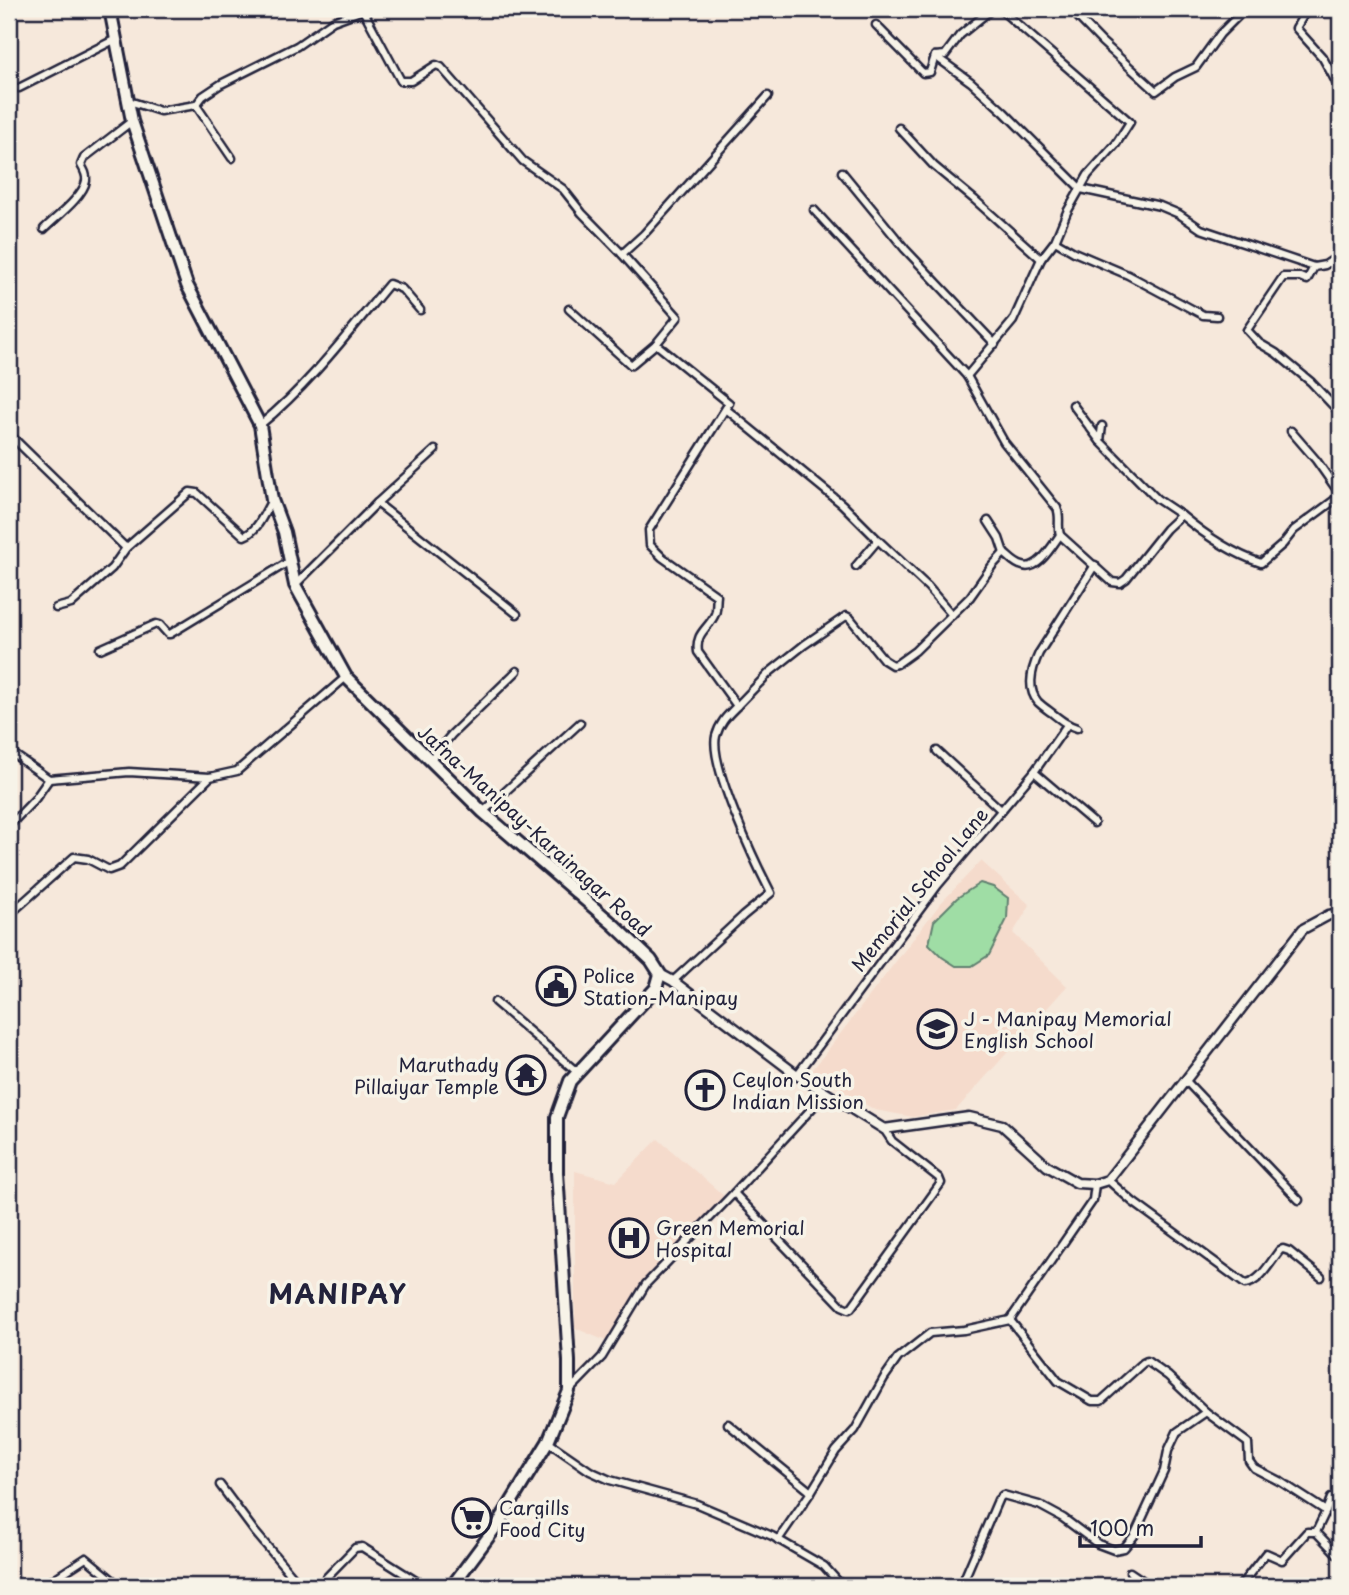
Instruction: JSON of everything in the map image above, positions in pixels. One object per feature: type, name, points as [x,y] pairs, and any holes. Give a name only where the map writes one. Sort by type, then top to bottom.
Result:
[{"type":"main road","name":"Jafna-Manipay-Karainagar Road","points":[[110,9],[132,121],[187,285],[260,425],[272,500],[284,532],[295,585],[346,677],[484,812],[614,925],[651,960],[660,974]]},
{"type":"main road","points":[[452,1586],[498,1524],[548,1442],[569,1391],[557,1172],[557,1116],[570,1081],[656,988],[660,974]]},
{"type":"street","points":[[935,56],[945,55],[960,35],[992,9]]},
{"type":"street","points":[[967,376],[1013,321],[1041,259],[1055,241],[1067,212],[1088,175],[1116,144],[1129,122],[1000,9]]},
{"type":"street","points":[[1070,9],[1156,91],[1175,77],[1196,67],[1220,34],[1245,9]]},
{"type":"street","points":[[1307,9],[1296,28],[1323,58],[1340,89]]},
{"type":"street","points":[[129,101],[160,111],[196,105],[203,96],[221,84],[297,46],[333,21],[363,10],[401,81],[411,81],[436,65],[441,67],[523,161],[564,188],[582,213],[678,317],[656,344],[631,365],[569,309]]},
{"type":"street","points":[[876,25],[923,73],[930,72],[935,56]]},
{"type":"street","points":[[19,88],[116,38]]},
{"type":"street","points":[[935,56],[971,82],[1081,189],[1160,206],[1180,214],[1201,229],[1314,267],[1325,265],[1340,255]]},
{"type":"street","points":[[622,254],[644,234],[768,96]]},
{"type":"street","points":[[196,105],[232,158]]},
{"type":"street","points":[[44,229],[76,198],[86,183],[81,165],[84,158],[132,121]]},
{"type":"street","points":[[898,128],[934,166],[1041,259]]},
{"type":"street","points":[[842,173],[905,249],[995,344]]},
{"type":"street","points":[[814,209],[967,376],[1004,442],[1057,508],[1060,535],[1112,582],[1120,583],[1126,579],[1166,528],[1181,515]]},
{"type":"street","points":[[1055,241],[1128,275],[1203,315],[1217,316]]},
{"type":"street","points":[[1314,267],[1307,280],[1300,277],[1283,278],[1247,330],[1259,343],[1276,353],[1311,382],[1340,414]]},
{"type":"street","points":[[260,425],[312,374],[389,284],[401,289],[420,310]]},
{"type":"street","points":[[656,344],[729,404],[649,530],[650,545],[662,557],[717,596],[716,614],[696,644],[698,652],[737,706]]},
{"type":"street","points":[[1073,405],[1100,441],[1157,499],[1205,535],[1244,557],[1261,563],[1283,544],[1294,530],[1340,495],[1316,460],[1291,431]]},
{"type":"street","points":[[726,409],[842,504],[928,587],[952,615]]},
{"type":"street","points":[[1100,441],[1102,426]]},
{"type":"street","points":[[9,434],[126,548]]},
{"type":"street","points":[[295,585],[377,503],[435,450]]},
{"type":"street","points":[[56,608],[71,604],[111,568],[126,548],[190,492],[197,493],[244,536],[257,526],[272,500]]},
{"type":"street","points":[[377,503],[517,614]]},
{"type":"street","points":[[988,521],[999,537],[1004,553],[1020,566],[1032,566],[1060,535]]},
{"type":"street","points":[[856,566],[878,540]]},
{"type":"street","points":[[673,981],[771,893],[723,784],[715,739],[722,720],[770,672],[846,616],[884,660],[892,665],[897,664],[915,652],[970,597],[1004,553]]},
{"type":"street","points":[[100,649],[156,624],[170,634],[290,561]]},
{"type":"street","points":[[1077,728],[1067,725],[1039,703],[1033,693],[1031,676],[1039,653],[1095,565]]},
{"type":"street","points":[[430,760],[452,734],[517,671]]},
{"type":"street","points":[[9,751],[49,779],[129,772],[210,777],[237,771],[346,677]]},
{"type":"street","points":[[484,812],[580,723]]},
{"type":"street","name":"Memorial School Lane","points":[[797,1074],[938,885],[1034,772],[1067,725]]},
{"type":"street","points":[[937,751],[1002,811]]},
{"type":"street","points":[[1034,772],[1094,823]]},
{"type":"street","points":[[9,915],[74,857],[88,859],[109,870],[120,866],[210,777]]},
{"type":"street","points":[[9,826],[35,799],[49,779]]},
{"type":"street","points":[[884,1129],[969,1116],[1002,1125],[1048,1166],[1077,1183],[1095,1184],[1108,1180],[1303,929],[1329,915],[1340,914]]},
{"type":"street","points":[[660,974],[797,1074],[884,1129],[892,1141],[939,1178],[940,1183],[849,1309],[842,1306],[734,1193]]},
{"type":"street","points":[[495,1002],[577,1072]]},
{"type":"street","points":[[1186,1081],[1299,1200]]},
{"type":"street","points":[[569,1391],[602,1357],[646,1284],[826,1093]]},
{"type":"street","points":[[1108,1180],[1133,1202],[1245,1284],[1256,1280],[1283,1249],[1321,1277]]},
{"type":"street","points":[[778,1540],[836,1451],[855,1430],[898,1358],[930,1333],[964,1330],[1010,1320],[1093,1200],[1095,1184]]},
{"type":"street","points":[[1010,1320],[1058,1381],[1092,1401],[1101,1401],[1147,1361],[1248,1444],[1249,1461],[1254,1468],[1326,1511]]},
{"type":"street","points":[[965,1577],[998,1500],[1003,1495],[1040,1505],[1063,1518],[1098,1545],[1114,1550],[1124,1548],[1134,1536],[1164,1471],[1168,1451],[1177,1432],[1206,1412]]},
{"type":"street","points":[[728,1424],[811,1492]]},
{"type":"street","points":[[548,1442],[590,1471],[610,1480],[697,1504],[778,1540],[824,1566],[842,1586]]},
{"type":"street","points":[[220,1485],[255,1532],[299,1584],[304,1586]]},
{"type":"street","points":[[1316,1532],[1331,1498]]},
{"type":"street","points":[[1240,1586],[1266,1553],[1282,1560],[1307,1532],[1316,1532],[1340,1557]]},
{"type":"street","points":[[318,1586],[355,1548],[362,1547],[424,1586]]},
{"type":"street","points":[[43,1586],[86,1558],[120,1586]]},
{"type":"street","points":[[1130,1572],[1151,1586]]},
{"type":"shaded area","name":"J - Manipay Memorial English School","points":[[981,861],[1030,905],[1013,933],[1067,986],[956,1110],[913,1117],[875,1110],[811,1072],[940,904]]},
{"type":"shaded area","name":"Green Memorial Hospital","points":[[658,1139],[724,1196],[644,1280],[606,1341],[575,1328],[575,1171],[616,1182]]},
{"type":"green space","points":[[980,883],[993,887],[1008,898],[1007,919],[989,955],[972,966],[956,966],[929,944],[934,921],[957,898]]},
{"type":"place","name":"Police Station-Manipay","points":[[556,986]]},
{"type":"place","name":"J - Manipay Memorial English School","points":[[937,1029]]},
{"type":"place","name":"Maruthady Pillaiyar Temple","points":[[526,1075]]},
{"type":"place","name":"Ceylon South Indian Mission","points":[[705,1090]]},
{"type":"place","name":"Green Memorial Hospital","points":[[629,1238]]},
{"type":"place","name":"Cargills Food City","points":[[472,1518]]},
{"type":"district","name":"MANIPAY","points":[[338,1293]]}]
